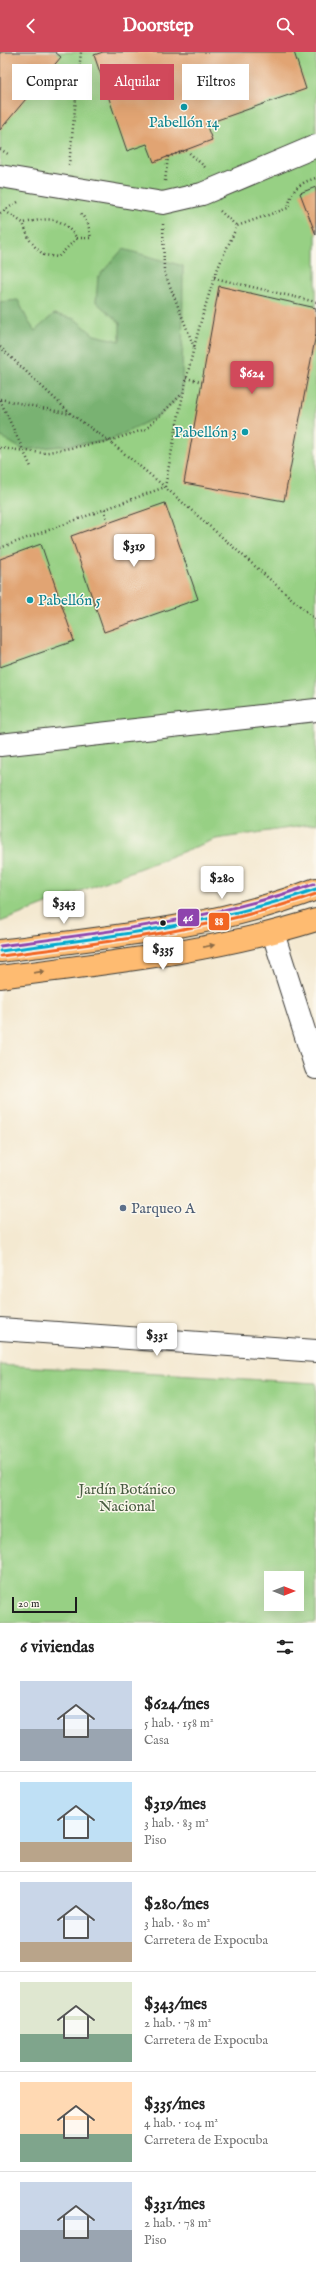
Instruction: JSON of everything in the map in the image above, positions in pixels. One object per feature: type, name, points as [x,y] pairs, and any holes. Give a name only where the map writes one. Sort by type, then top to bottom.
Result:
[{"type":"main road","points":[[0,951],[191,925],[279,904],[316,889]]},
{"type":"main road","points":[[0,977],[194,949],[273,933],[316,920]]},
{"type":"street","points":[[0,176],[163,203],[202,194],[316,146]]},
{"type":"street","points":[[0,745],[316,710]]},
{"type":"street","points":[[273,933],[316,1068]]},
{"type":"street","points":[[0,1329],[316,1352]]},
{"type":"path","points":[[66,187],[81,52]]},
{"type":"path","points":[[194,348],[164,271],[163,203],[168,157],[186,150],[224,185]]},
{"type":"path","points":[[165,487],[182,394],[194,348],[214,278],[237,226],[288,208],[292,192],[304,182],[316,178]]},
{"type":"path","points":[[5,211],[23,224],[29,239],[44,255],[58,257],[77,238],[66,224],[48,218],[23,224]]},
{"type":"path","points":[[214,278],[316,302]]},
{"type":"path","points":[[0,347],[71,414],[109,441],[165,487],[316,620]]},
{"type":"path","points":[[186,378],[202,382]]},
{"type":"path","points":[[0,448],[43,453],[109,441],[146,429],[182,394]]},
{"type":"path","points":[[0,400],[71,414]]},
{"type":"path","points":[[0,400],[31,467]]},
{"type":"path","points":[[0,548],[165,487]]},
{"type":"path","points":[[104,510],[108,523]]},
{"type":"green space","points":[[0,52],[316,52],[316,824],[216,839],[0,922]]},
{"type":"green space","points":[[123,249],[183,266],[182,394],[160,415],[109,441],[23,450],[0,436],[0,302],[18,300],[28,321],[35,331],[54,314],[75,319],[94,335],[120,341],[120,323],[96,302],[98,277]]},
{"type":"green space","name":"Jardín Botánico Nacional","points":[[0,1365],[316,1383],[316,1623],[0,1623]]},
{"type":"building","points":[[0,52],[55,52],[61,57],[55,64],[12,64],[12,100],[25,100],[0,130]]},
{"type":"building","name":"Pabellón 14","points":[[103,52],[294,52],[306,89],[206,124],[212,140],[154,162],[147,144],[127,151],[109,100],[174,100],[174,64],[100,64],[100,72],[94,55]]},
{"type":"building","points":[[316,187],[316,235],[300,193]]},
{"type":"building","name":"Pabellón 3","points":[[219,286],[316,308],[316,334],[284,501],[184,483]]},
{"type":"building","points":[[165,503],[198,599],[104,632],[71,536]]},
{"type":"building","name":"Pabellón 5","points":[[41,544],[74,641],[0,667],[0,559]]},
{"type":"transit line","name":"46","points":[[0,946],[119,930],[198,916],[237,907],[314,884]]},
{"type":"transit line","points":[[0,951],[120,935],[199,921],[238,912],[316,889]]},
{"type":"transit line","name":"88","points":[[1,956],[121,940],[200,926],[239,917],[316,894]]},
{"type":"place","name":"Pabellón 14","points":[[184,107]]},
{"type":"place","name":"Pabellón 3","points":[[245,432]]},
{"type":"place","name":"Pabellón 5","points":[[30,600]]},
{"type":"place","name":"Parqueo A","points":[[123,1208]]}]
